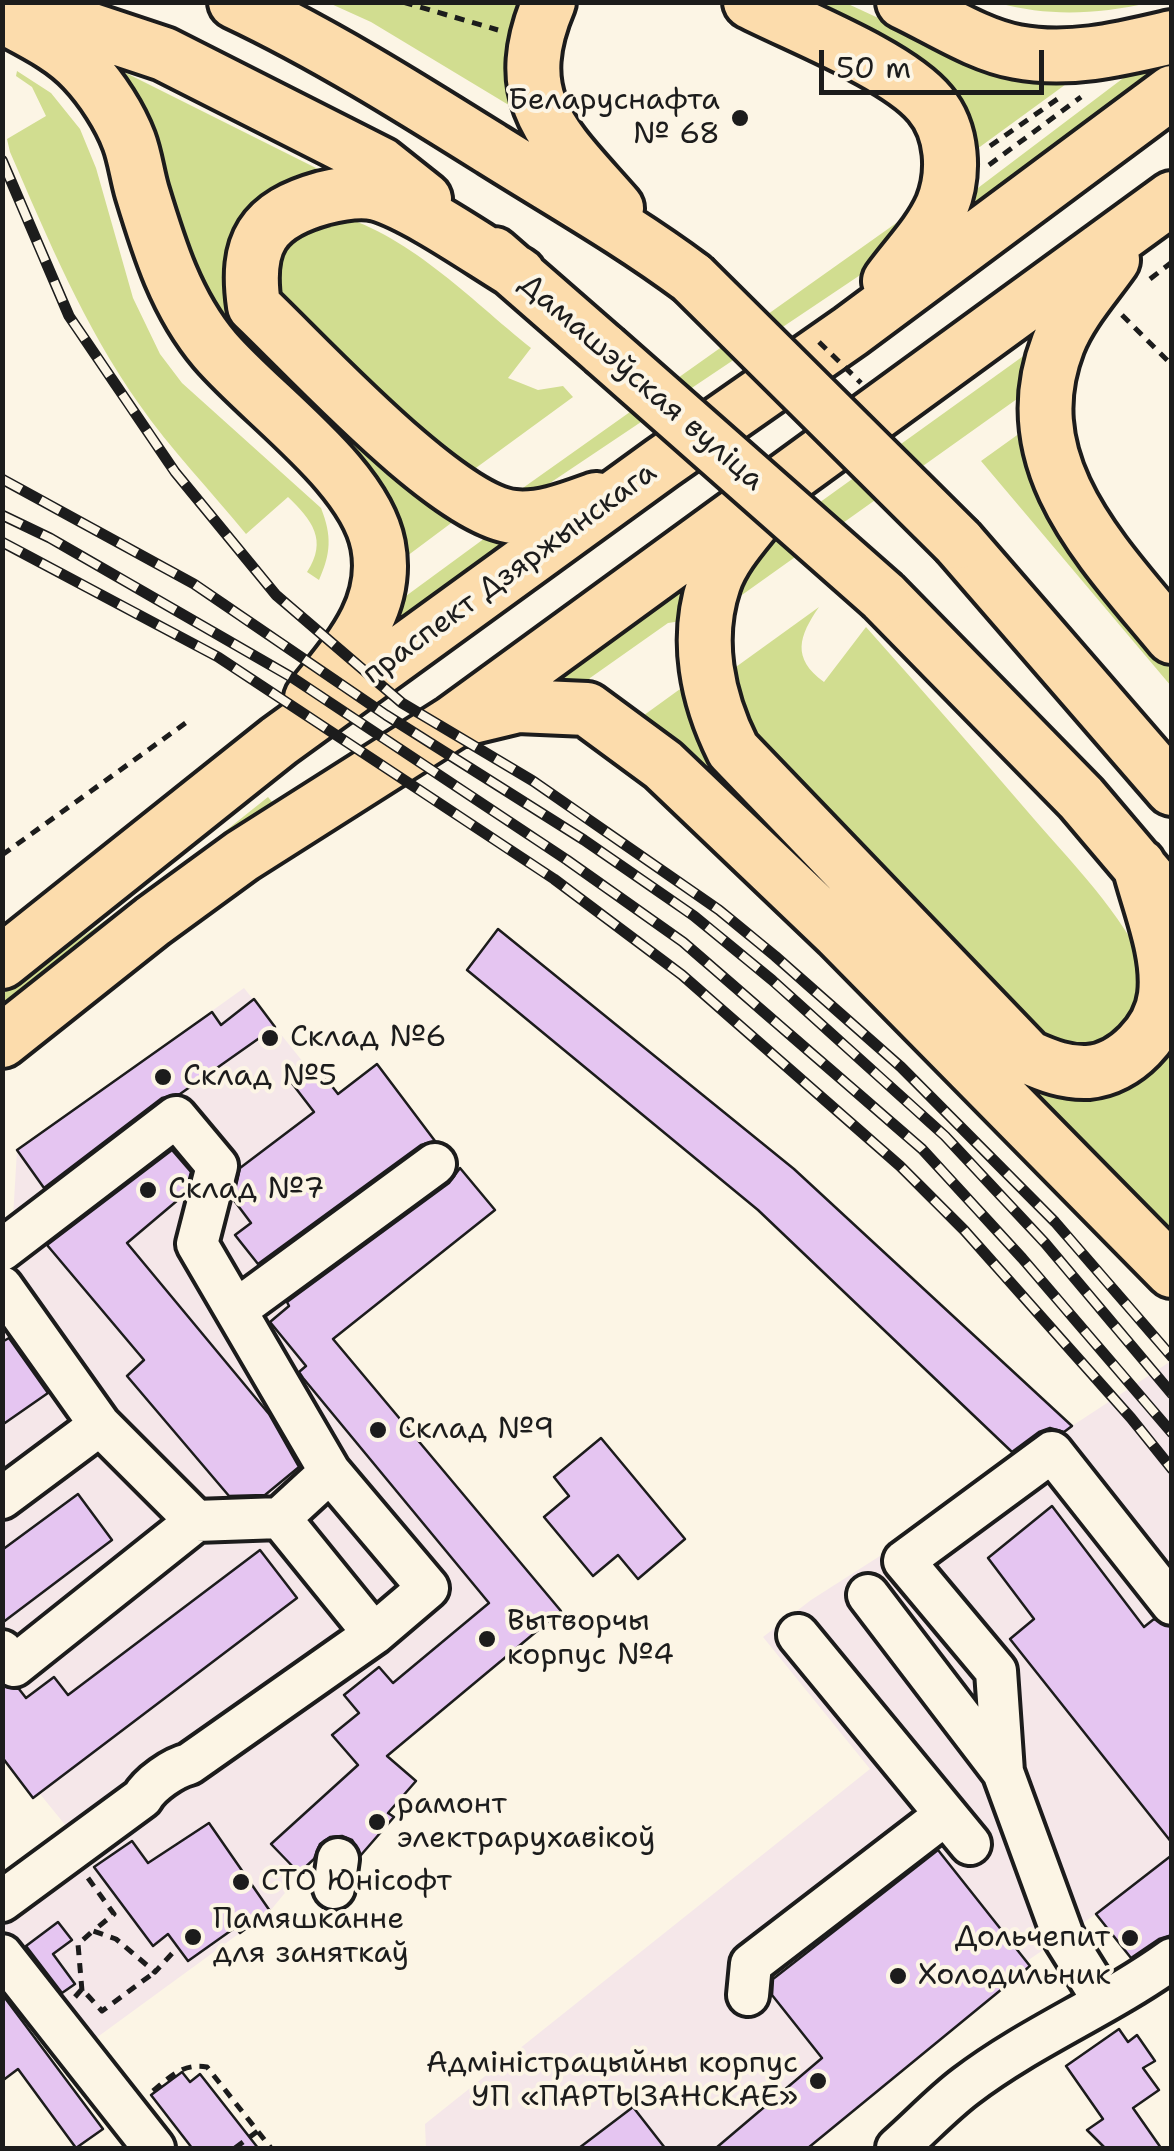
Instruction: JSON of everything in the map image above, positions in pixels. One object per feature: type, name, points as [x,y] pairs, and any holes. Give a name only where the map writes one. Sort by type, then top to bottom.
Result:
[{"type":"main road","name":"Дамашэўская вуліца","points":[[9,2],[164,54],[380,164],[519,274],[883,596],[1081,798],[1172,906]]},
{"type":"main road","points":[[235,2],[275,21],[450,123],[651,248],[692,278],[958,542],[1172,790]]},
{"type":"main road","points":[[750,2],[886,69],[912,86],[932,105],[948,141],[950,180],[928,234],[851,332]]},
{"type":"main road","points":[[903,2],[1016,52],[1074,56],[1172,37]]},
{"type":"main road","points":[[2,16],[68,54],[99,89],[129,140],[164,260],[195,326],[351,487],[374,528],[382,570],[363,631],[278,741]]},
{"type":"main road","points":[[532,19],[532,56],[540,112],[651,248]]},
{"type":"main road","name":"праспект Дзяржынскага","points":[[2,962],[278,741],[851,332],[1172,92]]},
{"type":"main road","points":[[519,274],[420,215],[376,194],[341,193],[290,209],[270,222],[254,249],[250,277],[254,306],[406,452],[448,486],[493,511],[514,517],[568,509],[647,475]]},
{"type":"main road","points":[[2,1042],[153,921],[242,856],[453,722],[792,473],[1161,228]]},
{"type":"main road","points":[[1161,228],[1071,318],[1057,346],[1046,425],[1050,453],[1072,507],[1098,547],[1172,637]]},
{"type":"main road","points":[[792,473],[733,548],[715,581],[707,615],[703,634],[711,698],[733,750],[1028,1057],[1056,1070],[1089,1072],[1110,1066],[1133,1052],[1155,1028],[1166,996],[1165,968],[1139,865]]},
{"type":"main road","points":[[453,722],[518,706],[561,706],[593,712],[607,722],[663,766],[839,933],[1172,1271]]},
{"type":"street","points":[[2,1250],[176,1118],[217,1166],[197,1244],[330,1472],[428,1588],[374,1634],[190,1764],[181,1766],[2,1902]]},
{"type":"street","points":[[236,1310],[435,1164]]},
{"type":"street","points":[[8,1305],[100,1425],[196,1521]]},
{"type":"street","points":[[2,1498],[100,1425]]},
{"type":"street","points":[[1103,2000],[1063,1936],[1003,1772],[996,1671],[904,1561],[1052,1452],[1172,1604]]},
{"type":"street","points":[[2,1652],[14,1666],[196,1521],[280,1518],[330,1472]]},
{"type":"street","points":[[280,1518],[374,1634]]},
{"type":"street","points":[[868,1594],[1003,1772]]},
{"type":"street","points":[[748,1995],[751,1964],[958,1830],[798,1635]]},
{"type":"street","points":[[2,1955],[154,2148]]},
{"type":"street","points":[[897,2148],[966,2086],[1172,1959]]},
{"type":"path","points":[[403,2],[532,19]]},
{"type":"path","points":[[986,166],[1096,86]]},
{"type":"path","points":[[1146,283],[1161,228]]},
{"type":"path","points":[[1110,320],[1117,310],[1172,365]]},
{"type":"path","points":[[2,855],[187,722]]},
{"type":"path","points":[[69,1852],[114,1914],[78,1944],[84,2006]]},
{"type":"path","points":[[93,1931],[116,1938],[155,1972]]},
{"type":"path","points":[[82,1989],[102,2012],[155,1972],[178,1947]]},
{"type":"path","points":[[146,2096],[178,2070],[192,2064],[207,2067],[271,2148]]},
{"type":"path","points":[[234,2148],[258,2131]]},
{"type":"shaded area","points":[[244,988],[307,1067],[314,1063],[326,1079],[330,1099],[377,1064],[495,1210],[334,1339],[561,1611],[365,1774],[374,1802],[308,1865],[270,1911],[92,2041],[3,1926],[3,1889],[75,1837],[40,1794],[33,1798],[3,1757],[2,1227],[13,1218],[17,1150]]},
{"type":"shaded area","points":[[1171,1361],[1171,1936],[1136,1964],[1096,1914],[1027,1961],[1030,1966],[808,2148],[426,2148],[425,2124],[870,1769],[763,1637],[811,1600],[1024,1464],[1072,1426]]},
{"type":"green space","points":[[998,2],[1149,3],[1074,12]]},
{"type":"green space","points":[[329,3],[525,3],[522,113],[371,22]]},
{"type":"green space","points":[[811,3],[846,3],[932,43],[1073,79],[977,149],[970,150]]},
{"type":"green space","points":[[1171,66],[960,226],[970,194],[1130,73]]},
{"type":"green space","points":[[17,71],[51,93],[80,129],[96,168],[133,298],[160,354],[182,383],[321,508],[329,544],[319,580],[307,572],[317,540],[310,522],[297,506],[288,497],[246,534],[151,421],[101,344],[10,152],[7,139],[46,116],[32,87],[16,76]]},
{"type":"green space","points":[[124,72],[332,176],[229,253],[225,295],[234,316],[462,515],[403,559],[236,338],[195,276],[153,127],[119,76]]},
{"type":"green space","points":[[940,192],[905,245],[547,485],[520,490]]},
{"type":"green space","points":[[329,213],[357,222],[411,251],[531,348],[508,378],[538,390],[563,386],[573,397],[469,473],[269,302],[271,250]]},
{"type":"green space","points":[[1040,344],[1031,389],[718,612],[741,559]]},
{"type":"green space","points":[[1020,433],[1027,437],[1070,547],[1171,670],[1171,686],[981,461]]},
{"type":"green space","points":[[543,526],[387,641],[395,604],[500,527]]},
{"type":"green space","points":[[700,564],[681,621],[668,623],[590,678],[584,689],[529,688]]},
{"type":"green space","points":[[819,607],[802,646],[806,664],[813,673],[824,682],[866,627],[1118,919],[1154,988],[1111,1052],[1036,1040],[743,741],[722,677]]},
{"type":"green space","points":[[687,684],[692,724],[730,780],[1035,1082],[1148,1073],[1171,1049],[1171,1237],[640,718]]},
{"type":"green space","points":[[268,797],[281,813],[3,1003],[3,994],[19,981],[169,876]]},
{"type":"building","points":[[498,929],[794,1169],[1072,1426],[1064,1432],[1050,1428],[1039,1432],[1012,1452],[758,1210],[467,970]]},
{"type":"building","name":"Склад №5","points":[[254,999],[275,1027],[180,1094],[162,1098],[44,1188],[17,1150],[212,1012],[221,1025]]},
{"type":"building","points":[[314,1063],[338,1094],[377,1064],[435,1141],[421,1145],[258,1264],[235,1235],[251,1223],[233,1199],[240,1168],[314,1112],[291,1082]]},
{"type":"building","points":[[172,1150],[191,1172],[185,1194],[127,1243],[269,1414],[299,1467],[265,1495],[229,1496],[127,1376],[144,1360],[47,1245]]},
{"type":"building","points":[[460,1168],[495,1210],[333,1339],[561,1611],[387,1756],[416,1781],[388,1813],[394,1817],[361,1855],[352,1840],[330,1837],[320,1844],[314,1859],[299,1873],[271,1844],[358,1765],[332,1735],[359,1713],[344,1695],[379,1667],[393,1683],[489,1603],[303,1378],[299,1372],[306,1366],[270,1322],[289,1306],[287,1302],[449,1183]]},
{"type":"building","points":[[9,1338],[48,1393],[2,1425],[2,1342]]},
{"type":"building","points":[[601,1438],[685,1539],[638,1579],[618,1555],[593,1576],[544,1517],[569,1496],[554,1477]]},
{"type":"building","points":[[78,1494],[112,1540],[2,1623],[2,1550]]},
{"type":"building","points":[[1052,1506],[1144,1627],[1154,1619],[1172,1627],[1172,1843],[1010,1639],[1034,1619],[988,1558]]},
{"type":"building","points":[[260,1550],[297,1598],[33,1798],[2,1757],[2,1686],[19,1689],[26,1698],[54,1677],[68,1695]]},
{"type":"building","points":[[209,1823],[270,1911],[240,1933],[236,1927],[188,1961],[168,1934],[153,1946],[94,1867],[132,1841],[148,1863]]},
{"type":"building","name":"Холодильник","points":[[938,1850],[1030,1966],[808,2148],[716,2148],[822,2058],[772,1995],[773,1979]]},
{"type":"building","points":[[1172,1855],[1172,1935],[1131,1958],[1096,1914]]},
{"type":"building","points":[[58,1922],[72,1940],[53,1954],[75,1984],[62,1993],[26,1946]]},
{"type":"building","points":[[2,1994],[103,2129],[76,2148],[18,2069],[2,2081]]},
{"type":"building","points":[[1119,2029],[1128,2042],[1137,2035],[1155,2061],[1143,2068],[1159,2090],[1133,2108],[1161,2148],[1105,2148],[1087,2130],[1103,2119],[1066,2066]]},
{"type":"building","points":[[182,2072],[190,2082],[200,2074],[258,2148],[192,2148],[151,2095]]},
{"type":"building","points":[[633,2107],[665,2148],[579,2148]]},
{"type":"railway","points":[[2,160],[69,316],[175,472],[276,595],[402,703],[533,781],[719,910],[775,956],[901,1067],[1055,1222],[1172,1357]]},
{"type":"railway","points":[[2,479],[194,584],[694,916],[772,980],[945,1136],[1045,1243],[1172,1394]]},
{"type":"railway","points":[[2,515],[50,538],[293,678],[683,942],[922,1149],[1022,1258],[1172,1433]]},
{"type":"railway","points":[[2,542],[218,657],[554,879],[682,975],[900,1166],[964,1230],[1172,1469]]},
{"type":"place","name":"Беларуснафта № 68","points":[[740,118]]},
{"type":"place","name":"Склад №6","points":[[270,1038]]},
{"type":"place","name":"Склад №5","points":[[163,1077]]},
{"type":"place","name":"Склад №7","points":[[148,1190]]},
{"type":"place","name":"Склад №9","points":[[378,1430]]},
{"type":"place","name":"Вытворчы корпус №4","points":[[487,1639]]},
{"type":"place","name":"рамонт электрарухавікоў","points":[[377,1822]]},
{"type":"place","name":"СТО Юнісофт","points":[[241,1882]]},
{"type":"place","name":"Памяшканне для заняткаў","points":[[193,1937]]},
{"type":"place","name":"Дольчепит","points":[[1130,1938]]},
{"type":"place","name":"Холодильник","points":[[898,1976]]},
{"type":"place","name":"Адміністрацыйны корпус УП «ПАРТЫЗАНСКАЕ»","points":[[818,2081]]}]
